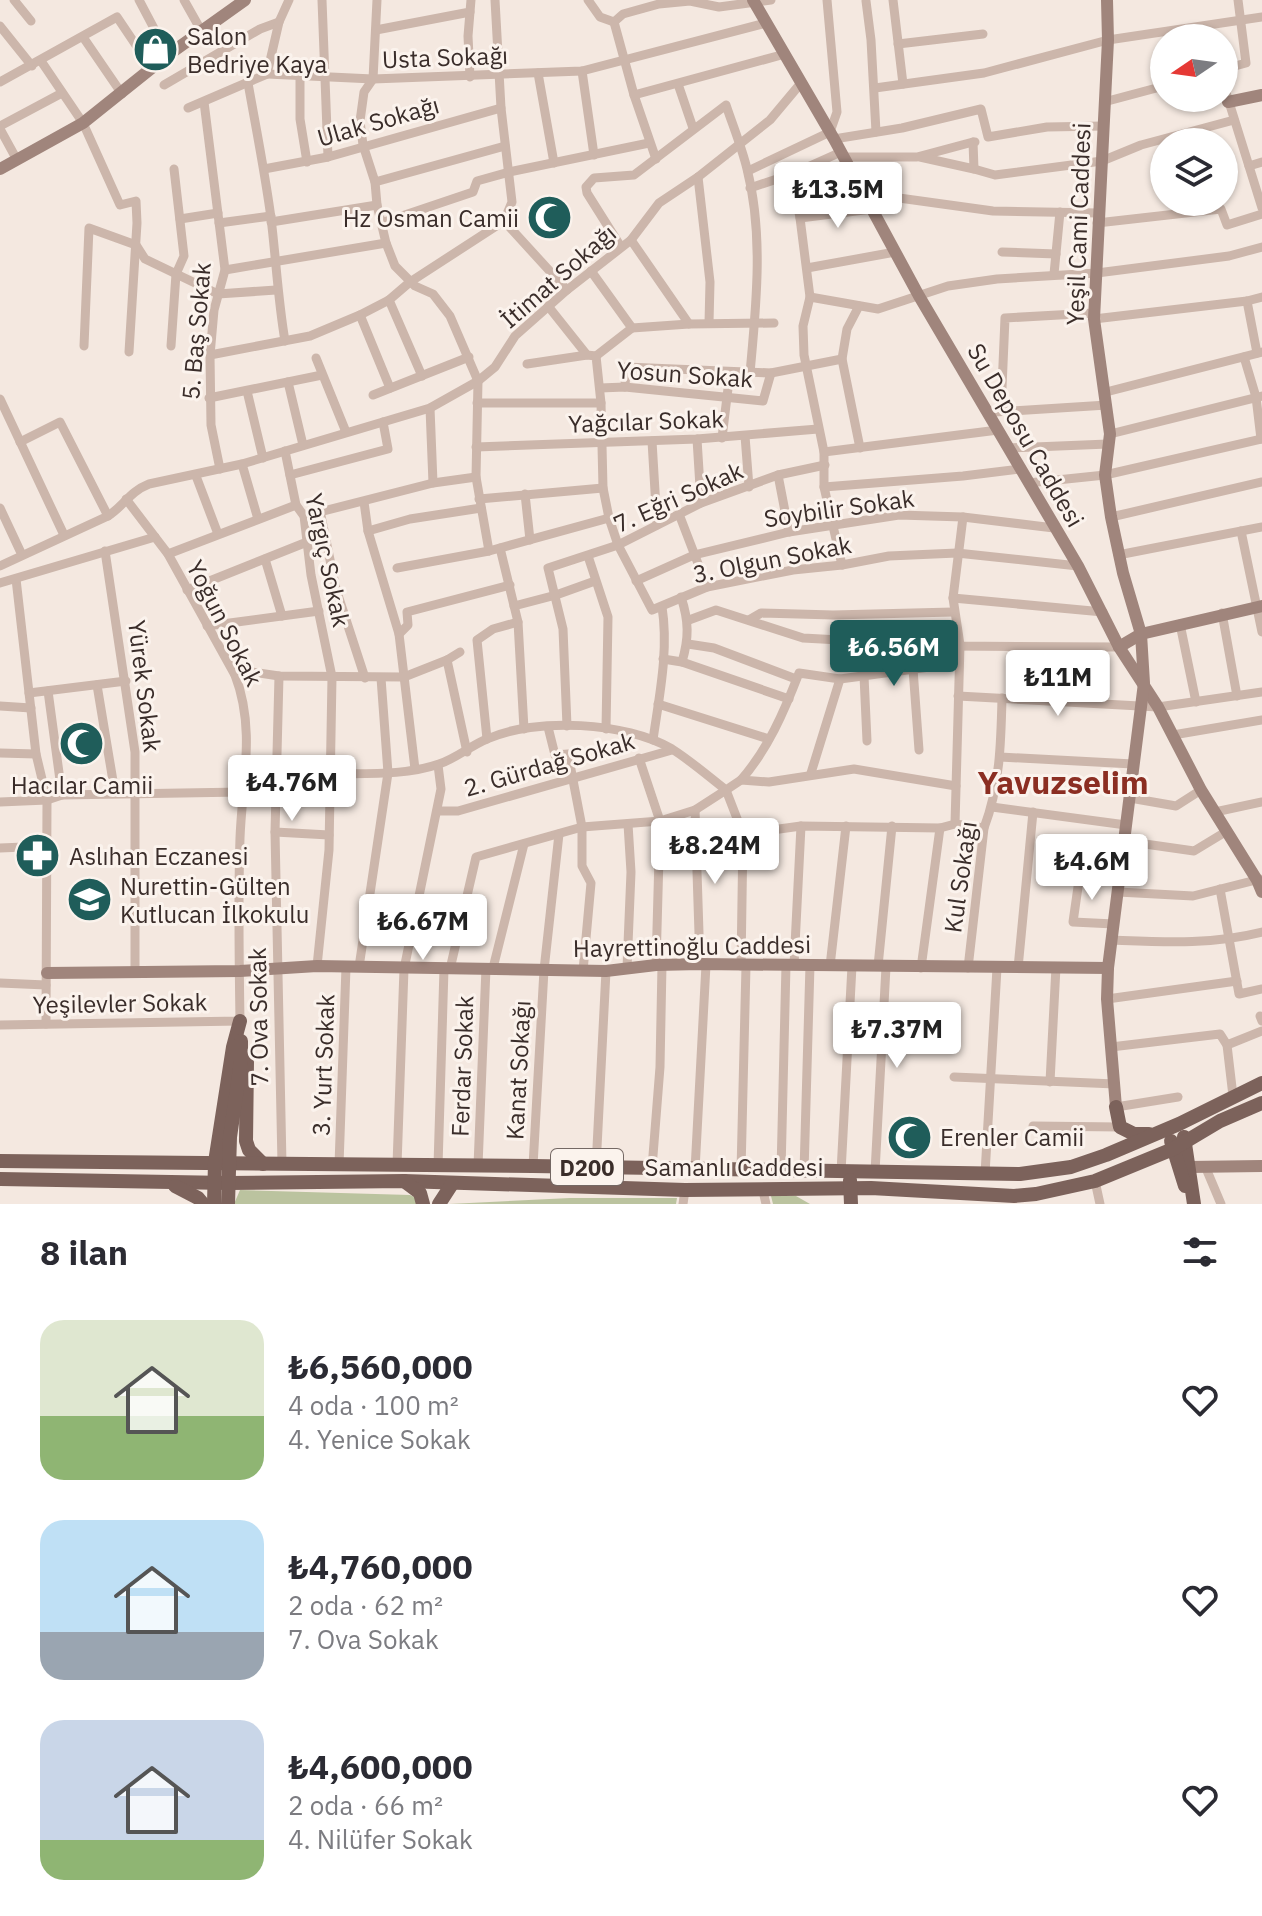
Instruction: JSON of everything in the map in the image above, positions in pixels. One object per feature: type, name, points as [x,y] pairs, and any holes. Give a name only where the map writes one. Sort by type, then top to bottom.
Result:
[{"type":"main road","points":[[0,169],[83,123],[168,55],[245,0]]},
{"type":"main road","name":"Yeşil Cami Caddesi","points":[[1107,0],[1108,40],[1094,316],[1107,399],[1109,439],[1105,475],[1118,555],[1141,634],[1144,683],[1108,968],[1107,999],[1116,1107]]},
{"type":"main road","name":"Su Deposu Caddesi","points":[[754,1],[832,135],[919,296],[994,412],[998,430],[1078,566],[1119,647],[1158,707],[1201,790],[1260,883]]},
{"type":"main road","points":[[1238,100],[1262,95]]},
{"type":"main road","points":[[1119,647],[1141,634],[1260,606]]},
{"type":"main road","name":"Hayrettinoğlu Caddesi","points":[[240,971],[317,966],[606,971],[703,964],[1108,968]]},
{"type":"main road","points":[[46,979],[135,972],[240,971]]},
{"type":"main road","points":[[214,1204],[221,1183],[222,1162],[241,1061],[240,1028]]},
{"type":"main road","points":[[240,1028],[248,1070],[246,1141],[249,1150],[263,1164]]},
{"type":"main road","name":"D200","points":[[1167,1129],[1262,1083]]},
{"type":"main road","name":"D200","points":[[1179,1146],[1220,1121],[1262,1103]]},
{"type":"main road","points":[[1106,1155],[1117,1128],[1116,1107]]},
{"type":"main road","points":[[1191,1200],[1198,1139],[1220,1121]]},
{"type":"main road","points":[[1117,1128],[1134,1134],[1167,1129],[1197,1167]]},
{"type":"main road","name":"Samanlı Caddesi","points":[[0,1161],[1020,1174],[1071,1167],[1167,1129]]},
{"type":"main road","points":[[1179,1146],[1191,1200]]},
{"type":"main road","name":"Samanlı Caddesi","points":[[0,1179],[159,1183],[404,1181],[684,1197],[764,1197],[805,1190],[851,1196],[871,1188],[994,1200],[1038,1199],[1095,1181],[1179,1146]]},
{"type":"main road","points":[[1125,1167],[1160,1163],[1175,1174],[1191,1200]]},
{"type":"main road","points":[[1197,1167],[1262,1166]]},
{"type":"main road","points":[[846,1172],[851,1196]]},
{"type":"main road","points":[[871,1204],[873,1172]]},
{"type":"main road","points":[[404,1181],[420,1193],[423,1204]]},
{"type":"main road","points":[[159,1183],[179,1186],[203,1204]]},
{"type":"main road","points":[[221,1183],[228,1204]]},
{"type":"main road","points":[[439,1204],[452,1184]]},
{"type":"main road","points":[[805,1190],[825,1204]]},
{"type":"main road","points":[[895,1204],[920,1192]]},
{"type":"street","points":[[14,0],[31,21]]},
{"type":"street","points":[[139,0],[168,55]]},
{"type":"street","points":[[184,0],[202,32]]},
{"type":"street","points":[[188,108],[267,74],[279,22],[289,0]]},
{"type":"street","points":[[322,0],[328,157]]},
{"type":"street","points":[[377,0],[373,79],[364,92],[360,121],[363,145],[375,182],[386,243],[395,266],[410,282],[433,294],[450,316],[478,381],[476,477],[489,551]]},
{"type":"street","points":[[470,77],[468,36],[471,0]]},
{"type":"street","points":[[210,355],[310,336],[360,315],[389,300],[410,282],[504,221],[512,202],[501,108],[495,0]]},
{"type":"street","points":[[588,0],[600,17],[614,22]]},
{"type":"street","points":[[620,0],[623,14]]},
{"type":"street","points":[[614,22],[623,14],[659,2],[690,1],[719,7],[771,0]]},
{"type":"street","points":[[827,0],[837,112],[832,135]]},
{"type":"street","points":[[857,0],[868,0],[876,132]]},
{"type":"street","points":[[893,0],[903,84]]},
{"type":"street","points":[[1238,0],[1246,63],[1238,65]]},
{"type":"street","points":[[376,30],[470,12]]},
{"type":"street","points":[[0,82],[117,17],[152,69]]},
{"type":"street","points":[[875,88],[984,73],[1108,40],[1262,17]]},
{"type":"street","points":[[164,85],[260,29],[279,22]]},
{"type":"street","points":[[614,22],[656,159]]},
{"type":"street","name":"Usta Sokağı","points":[[267,74],[373,79],[582,71],[766,23]]},
{"type":"street","points":[[0,26],[62,93],[83,123],[120,205],[136,201],[129,352]]},
{"type":"street","points":[[898,44],[983,34]]},
{"type":"street","points":[[83,37],[122,94]]},
{"type":"street","points":[[634,95],[785,54]]},
{"type":"street","points":[[582,71],[594,155]]},
{"type":"street","points":[[538,73],[554,163]]},
{"type":"street","points":[[300,76],[300,119],[307,162]]},
{"type":"street","points":[[248,83],[264,169],[276,290],[285,341]]},
{"type":"street","name":"İtimat Sokağı","points":[[108,516],[121,508],[135,490],[149,484],[242,464],[430,408],[478,381],[495,367],[515,336],[631,240],[659,203],[698,177],[770,120],[801,83]]},
{"type":"street","points":[[678,84],[693,128]]},
{"type":"street","points":[[1104,102],[1150,90]]},
{"type":"street","points":[[17,160],[0,128],[62,93]]},
{"type":"street","name":"5. Baş Sokak","points":[[204,102],[225,270],[218,294],[210,355],[211,425],[220,469]]},
{"type":"street","points":[[621,247],[586,187],[594,178],[634,175],[726,105],[748,171],[756,225],[750,373]]},
{"type":"street","name":"Ulak Sokağı","points":[[264,169],[328,157],[501,108]]},
{"type":"street","points":[[748,171],[832,135],[876,132],[981,109],[988,137]]},
{"type":"street","points":[[863,193],[993,211],[1060,212],[1097,218],[1221,209],[1227,225],[1262,211],[1231,112]]},
{"type":"street","points":[[1212,128],[1234,120]]},
{"type":"street","points":[[917,157],[988,137],[1047,127],[1103,126]]},
{"type":"street","points":[[973,142],[974,169]]},
{"type":"street","points":[[381,223],[473,192],[477,181],[649,143]]},
{"type":"street","points":[[750,188],[842,154],[917,157],[995,175],[1102,161],[1150,143]]},
{"type":"street","points":[[375,182],[505,146]]},
{"type":"street","points":[[1249,166],[1262,162]]},
{"type":"street","points":[[171,346],[176,274],[184,256],[174,169]]},
{"type":"street","points":[[792,174],[810,297],[803,326],[807,367],[824,452],[824,487],[842,565]]},
{"type":"street","points":[[698,177],[710,282],[709,323]]},
{"type":"street","points":[[180,219],[271,219],[377,205]]},
{"type":"street","points":[[800,218],[872,209]]},
{"type":"street","points":[[1054,274],[1060,212]]},
{"type":"street","points":[[504,221],[567,290]]},
{"type":"street","points":[[84,346],[89,228],[136,245],[145,259],[218,294],[276,290]]},
{"type":"street","points":[[631,240],[689,324]]},
{"type":"street","points":[[225,270],[386,243]]},
{"type":"street","points":[[810,297],[878,309],[948,286],[1054,274],[1097,273],[1229,256],[1262,247]]},
{"type":"street","points":[[807,268],[895,252]]},
{"type":"street","points":[[1002,252],[1056,254]]},
{"type":"street","points":[[591,271],[632,328]]},
{"type":"street","points":[[1247,301],[1260,353],[1107,399],[994,412],[1005,318],[1094,316],[1262,297]]},
{"type":"street","points":[[389,300],[422,376]]},
{"type":"street","points":[[548,306],[592,356],[600,388],[603,488],[609,518],[618,545],[652,610],[662,607],[665,628],[663,659],[653,740]]},
{"type":"street","points":[[859,306],[847,329],[842,359],[860,448]]},
{"type":"street","points":[[360,315],[390,388]]},
{"type":"street","points":[[527,364],[592,356],[632,328],[774,323]]},
{"type":"street","points":[[373,395],[469,357]]},
{"type":"street","points":[[1028,483],[1105,475],[1261,439],[1259,397],[1244,357]]},
{"type":"street","points":[[316,358],[346,432]]},
{"type":"street","name":"Yosun Sokak","points":[[600,388],[625,387],[763,401],[771,373],[842,359]]},
{"type":"street","points":[[625,387],[626,367],[771,373]]},
{"type":"street","points":[[722,438],[730,372]]},
{"type":"street","points":[[209,398],[322,375]]},
{"type":"street","points":[[288,382],[303,445]]},
{"type":"street","points":[[247,391],[263,458]]},
{"type":"street","points":[[1008,448],[1109,439],[1259,397]]},
{"type":"street","points":[[0,399],[64,535]]},
{"type":"street","points":[[477,403],[601,403]]},
{"type":"street","points":[[430,408],[433,483]]},
{"type":"street","points":[[0,566],[108,516],[60,422],[20,442]]},
{"type":"street","points":[[290,475],[388,449],[383,422]]},
{"type":"street","name":"Yağcılar Sokak","points":[[476,447],[722,438],[818,429]]},
{"type":"street","points":[[824,452],[998,430]]},
{"type":"street","points":[[745,436],[749,487]]},
{"type":"street","points":[[697,439],[701,503]]},
{"type":"street","points":[[652,441],[657,525]]},
{"type":"street","name":"Yargıç Sokak","points":[[285,451],[296,505],[304,516],[311,575],[332,677],[329,835],[317,966]]},
{"type":"street","points":[[242,464],[258,519]]},
{"type":"street","name":"7. Eğri Sokak","points":[[556,595],[548,568],[618,545],[701,503],[778,475],[825,465]]},
{"type":"street","points":[[824,487],[1020,469]]},
{"type":"street","points":[[778,475],[789,532]]},
{"type":"street","points":[[196,476],[218,534]]},
{"type":"street","points":[[304,516],[433,483],[476,477]]},
{"type":"street","points":[[1111,517],[1262,482]]},
{"type":"street","points":[[368,531],[525,494],[603,488]]},
{"type":"street","points":[[525,494],[530,540]]},
{"type":"street","name":"Yoğun Sokak","points":[[126,499],[168,554],[235,675],[242,694],[248,757],[242,792],[240,1028]]},
{"type":"street","points":[[364,502],[368,531],[399,634],[415,769]]},
{"type":"street","points":[[168,554],[296,505]]},
{"type":"street","points":[[0,508],[22,555]]},
{"type":"street","points":[[320,511],[336,589],[365,678]]},
{"type":"street","points":[[679,514],[707,587]]},
{"type":"street","name":"Soybilir Sokak","points":[[636,581],[694,555],[789,532],[899,515],[963,517],[1054,528]]},
{"type":"street","points":[[955,824],[958,696],[953,598],[963,517]]},
{"type":"street","points":[[397,568],[489,551],[609,518]]},
{"type":"street","points":[[1118,555],[1262,527]]},
{"type":"street","points":[[1241,531],[1260,606],[1262,632]]},
{"type":"street","points":[[0,583],[155,537]]},
{"type":"street","points":[[187,590],[307,542]]},
{"type":"street","points":[[500,548],[518,622],[524,729]]},
{"type":"street","name":"Yürek Sokak","points":[[105,551],[135,752],[135,972]]},
{"type":"street","name":"3. Olgun Sokak","points":[[662,607],[707,587],[889,556],[957,553],[1078,566]]},
{"type":"street","points":[[588,556],[608,617],[606,729]]},
{"type":"street","points":[[265,559],[282,616]]},
{"type":"street","points":[[16,579],[36,754],[47,800],[46,1024]]},
{"type":"street","points":[[514,606],[595,581]]},
{"type":"street","points":[[399,634],[408,625],[407,612],[510,585]]},
{"type":"street","points":[[556,595],[563,629],[567,726]]},
{"type":"street","points":[[681,597],[689,620],[688,644],[682,662]]},
{"type":"street","points":[[953,598],[1103,612]]},
{"type":"street","points":[[689,620],[716,610],[803,638],[955,646],[1119,647]]},
{"type":"street","points":[[207,626],[319,611]]},
{"type":"street","points":[[749,620],[761,613],[953,612]]},
{"type":"street","points":[[1222,613],[1237,696]]},
{"type":"street","points":[[487,739],[477,640],[493,629],[518,622]]},
{"type":"street","points":[[1180,624],[1196,702]]},
{"type":"street","points":[[688,644],[714,648],[798,676],[840,679],[937,666],[950,659],[955,646]]},
{"type":"street","points":[[235,675],[252,672],[279,676],[404,677],[460,652]]},
{"type":"street","points":[[663,659],[682,662],[789,699]]},
{"type":"street","points":[[447,660],[467,752]]},
{"type":"street","points":[[913,669],[919,750]]},
{"type":"street","name":"7. Ova Sokak","points":[[279,676],[275,832],[282,1164]]},
{"type":"street","points":[[438,1166],[447,969],[476,857],[582,827],[660,821],[695,810],[741,780],[756,763],[798,676]]},
{"type":"street","points":[[864,676],[867,741]]},
{"type":"street","name":"3. Yurt Sokak","points":[[339,1165],[352,967],[388,773],[381,678]]},
{"type":"street","points":[[811,773],[840,679]]},
{"type":"street","points":[[29,693],[126,681]]},
{"type":"street","points":[[97,685],[115,793]]},
{"type":"street","points":[[48,691],[62,795]]},
{"type":"street","points":[[958,696],[1158,707],[1262,692]]},
{"type":"street","name":"Kul Sokağı","points":[[968,968],[984,828],[992,807],[1000,757],[1002,698]]},
{"type":"street","points":[[658,704],[769,739]]},
{"type":"street","points":[[0,706],[31,708]]},
{"type":"street","points":[[1173,735],[1262,720]]},
{"type":"street","points":[[329,774],[388,773],[438,765],[487,739],[524,729],[567,726],[606,729],[653,740],[672,750],[726,790],[743,834],[741,1171]]},
{"type":"street","points":[[548,727],[555,755],[568,754],[582,827],[582,866],[591,883],[583,971]]},
{"type":"street","name":"2. Gürdağ Sokak","points":[[437,811],[458,811],[672,750]]},
{"type":"street","points":[[0,753],[36,754]]},
{"type":"street","points":[[1000,757],[1133,764]]},
{"type":"street","points":[[639,758],[660,821],[660,1067],[652,1168]]},
{"type":"street","points":[[397,1165],[404,969],[441,789],[438,765]]},
{"type":"street","points":[[741,780],[769,782],[811,773],[854,769],[956,786]]},
{"type":"street","points":[[1130,798],[1176,806],[1201,790]]},
{"type":"street","points":[[0,802],[47,800],[62,795],[242,792]]},
{"type":"street","points":[[1215,812],[1262,802]]},
{"type":"street","points":[[992,807],[1126,825]]},
{"type":"street","points":[[695,810],[703,964],[695,1170]]},
{"type":"street","points":[[1018,968],[1033,812]]},
{"type":"street","points":[[627,968],[631,872],[628,824]]},
{"type":"street","points":[[743,834],[801,826],[940,828],[955,824],[984,828]]},
{"type":"street","points":[[781,1171],[790,965],[801,826]]},
{"type":"street","points":[[830,966],[846,826]]},
{"type":"street","points":[[873,1172],[892,826]]},
{"type":"street","points":[[921,968],[940,828]]},
{"type":"street","points":[[1124,841],[1194,851],[1227,831]]},
{"type":"street","points":[[275,832],[329,835]]},
{"type":"street","name":"Kanat Sokağı","points":[[533,1166],[544,970],[559,834]]},
{"type":"street","name":"Ferdar Sokak","points":[[478,1166],[490,968],[524,844]]},
{"type":"street","points":[[0,848],[48,846]]},
{"type":"street","points":[[698,863],[743,853]]},
{"type":"street","points":[[1054,870],[1120,877]]},
{"type":"street","points":[[1080,873],[1073,922],[1114,924]]},
{"type":"street","points":[[1118,892],[1193,896],[1260,883]]},
{"type":"street","points":[[1220,889],[1239,994],[1262,989]]},
{"type":"street","points":[[1111,940],[1194,943],[1230,940],[1262,932]]},
{"type":"street","points":[[804,1172],[810,965]]},
{"type":"street","points":[[846,1172],[852,966]]},
{"type":"street","points":[[1050,1082],[1056,967]]},
{"type":"street","points":[[985,1174],[997,968]]},
{"type":"street","points":[[596,1167],[606,971]]},
{"type":"street","points":[[0,983],[46,979]]},
{"type":"street","points":[[1107,999],[1237,981]]},
{"type":"street","name":"Yeşilevler Sokak","points":[[0,1025],[240,1028]]},
{"type":"street","points":[[1227,1045],[1262,1031]]},
{"type":"street","points":[[1111,1047],[1220,1034],[1227,1045],[1233,1096]]},
{"type":"street","points":[[954,1077],[1115,1084]]},
{"type":"street","points":[[1116,1107],[1178,1097]]},
{"type":"street","points":[[1033,1126],[1117,1128]]},
{"type":"street","points":[[1197,1167],[1221,1204]]},
{"type":"street","points":[[1095,1181],[1100,1204]]},
{"type":"green space","points":[[240,1190],[410,1195],[418,1199],[418,1204],[234,1204]]},
{"type":"green space","points":[[771,1196],[796,1196],[810,1204],[773,1204]]},
{"type":"green space","points":[[570,1198],[677,1198],[676,1204],[449,1204]]},
{"type":"place","name":"Salon Bedriye Kaya","points":[[156,50]]},
{"type":"place","name":"Hz Osman Camii","points":[[550,218]]},
{"type":"place","name":"Hacılar Camii","points":[[82,743]]},
{"type":"place","name":"Aslıhan Eczanesi","points":[[38,856]]},
{"type":"place","name":"Nurettin-Gülten Kutlucan İlkokulu","points":[[89,900]]},
{"type":"place","name":"Erenler Camii","points":[[909,1137]]},
{"type":"district","name":"Yavuzselim","points":[[1063,782]]}]
